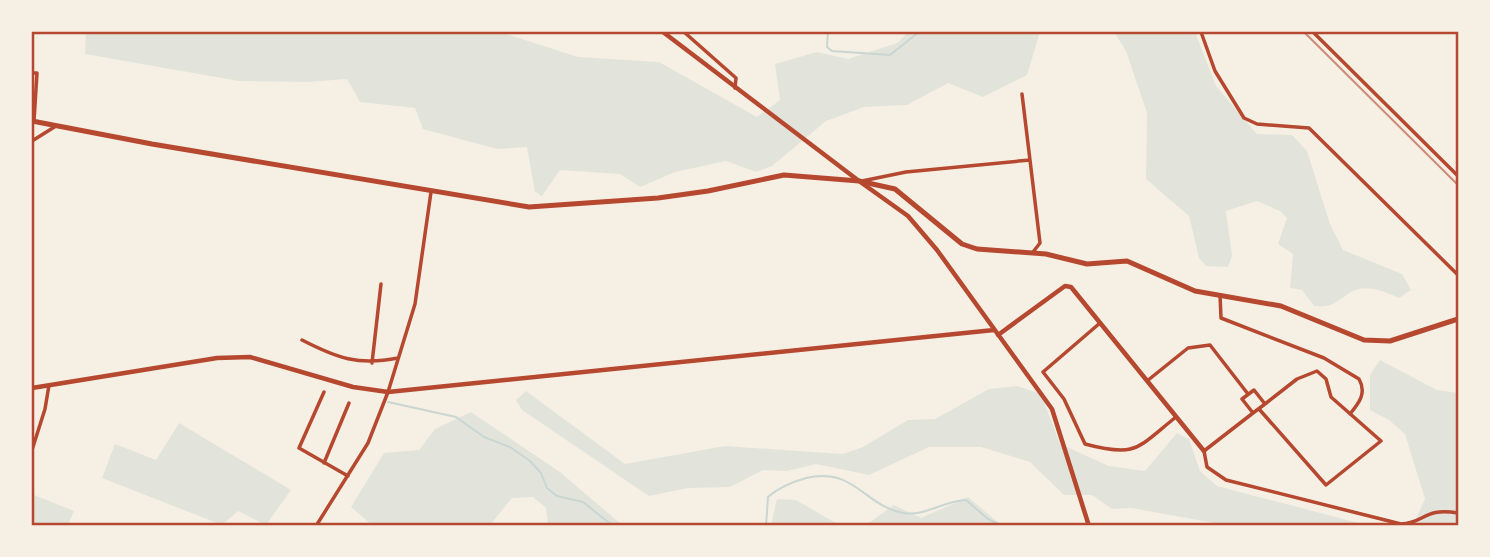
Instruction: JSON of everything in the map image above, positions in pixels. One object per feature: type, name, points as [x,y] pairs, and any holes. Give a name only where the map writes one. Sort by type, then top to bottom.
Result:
[{"type":"main road","points":[[33,121],[431,192],[547,208],[708,191],[784,175],[859,181],[895,189],[962,244],[1033,252],[1087,264],[1127,261],[1141,265],[1180,286],[1281,306],[1374,342],[1399,338],[1458,319]]},
{"type":"street","points":[[663,32],[908,216],[937,250],[1052,409],[1060,425],[1089,526]]},
{"type":"street","points":[[684,32],[736,78],[735,88]]},
{"type":"street","points":[[1201,32],[1215,71],[1248,121],[1309,128],[1458,275]]},
{"type":"street","points":[[1312,32],[1458,176]]},
{"type":"street","points":[[32,72],[37,73],[33,121]]},
{"type":"street","points":[[1022,94],[1040,243],[1033,252]]},
{"type":"street","points":[[32,141],[57,125]]},
{"type":"street","points":[[859,181],[906,172],[1030,160]]},
{"type":"street","points":[[316,526],[368,443],[387,392],[421,274],[431,192]]},
{"type":"street","points":[[372,363],[381,284]]},
{"type":"street","points":[[998,335],[1065,286],[1071,287],[1204,451],[1207,467],[1226,480],[1401,524],[1410,523],[1434,511],[1458,513]]},
{"type":"street","points":[[1220,295],[1221,318],[1324,358],[1359,379],[1363,393],[1350,414]]},
{"type":"street","points":[[1100,323],[1043,369],[1064,399],[1085,444],[1114,452],[1133,451],[1176,417]]},
{"type":"street","points":[[32,388],[217,359],[250,357],[353,387],[387,392],[993,330]]},
{"type":"street","points":[[302,340],[336,357],[372,363],[398,358]]},
{"type":"street","points":[[1147,381],[1188,348],[1210,345],[1248,394]]},
{"type":"street","points":[[1204,451],[1297,379],[1317,372],[1326,379],[1331,397],[1381,441],[1326,485],[1259,409]]},
{"type":"street","points":[[32,450],[42,420],[48,385]]},
{"type":"street","points":[[1253,413],[1242,399],[1248,394],[1254,390],[1265,404]]},
{"type":"street","points":[[324,392],[299,448],[348,476]]},
{"type":"street","points":[[324,463],[349,403]]},
{"type":"shaded area","points":[[86,32],[500,32],[578,57],[659,62],[757,117],[780,100],[775,64],[817,52],[848,59],[897,43],[908,32],[1040,32],[1027,75],[983,97],[948,83],[907,105],[864,107],[826,121],[772,166],[756,172],[726,161],[675,172],[640,187],[620,174],[560,170],[542,196],[535,192],[527,147],[497,149],[423,129],[415,108],[360,102],[347,79],[307,82],[239,81],[85,54]]},
{"type":"shaded area","points":[[1114,32],[1195,32],[1216,86],[1257,134],[1292,135],[1307,151],[1330,224],[1343,250],[1402,274],[1411,290],[1399,298],[1366,288],[1349,293],[1335,303],[1314,306],[1302,290],[1290,288],[1293,254],[1278,244],[1287,218],[1280,211],[1257,201],[1226,211],[1232,256],[1228,267],[1206,266],[1199,258],[1189,216],[1146,179],[1147,113],[1126,51]]},
{"type":"shaded area","points":[[1380,360],[1437,390],[1458,393],[1458,525],[1413,525],[1425,499],[1405,434],[1389,420],[1370,410],[1370,375]]},
{"type":"shaded area","points":[[1017,386],[1041,394],[1060,444],[1109,466],[1145,471],[1177,433],[1189,439],[1200,471],[1217,486],[1366,525],[1225,525],[1132,508],[1112,509],[1092,495],[1064,495],[1030,462],[981,447],[929,447],[869,475],[816,464],[787,471],[763,470],[730,487],[688,488],[649,496],[522,410],[516,400],[526,391],[625,464],[725,446],[843,454],[863,447],[908,420],[935,419],[989,389]]},
{"type":"shaded area","points":[[471,412],[560,472],[622,525],[548,525],[546,508],[533,497],[512,498],[490,525],[372,525],[351,507],[384,453],[419,450],[435,429]]},
{"type":"shaded area","points":[[179,423],[291,490],[266,525],[238,511],[222,525],[102,478],[115,444],[156,460]]},
{"type":"shaded area","points":[[34,495],[74,511],[68,525],[32,525]]},
{"type":"shaded area","points":[[968,497],[1001,525],[866,525],[894,505],[921,518]]},
{"type":"shaded area","points":[[777,499],[796,500],[839,525],[771,525]]},
{"type":"waterway","points":[[828,32],[827,47],[832,51],[890,55],[919,32]]},
{"type":"waterway","points":[[388,402],[456,417],[484,437],[510,447],[530,461],[541,473],[547,488],[557,496],[583,502],[613,526]]},
{"type":"waterway","points":[[766,526],[768,497],[791,483],[823,476],[848,482],[878,503],[903,513],[919,513],[966,500],[988,519],[1002,526]]},
{"type":"railway","points":[[1304,32],[1458,185]]}]
